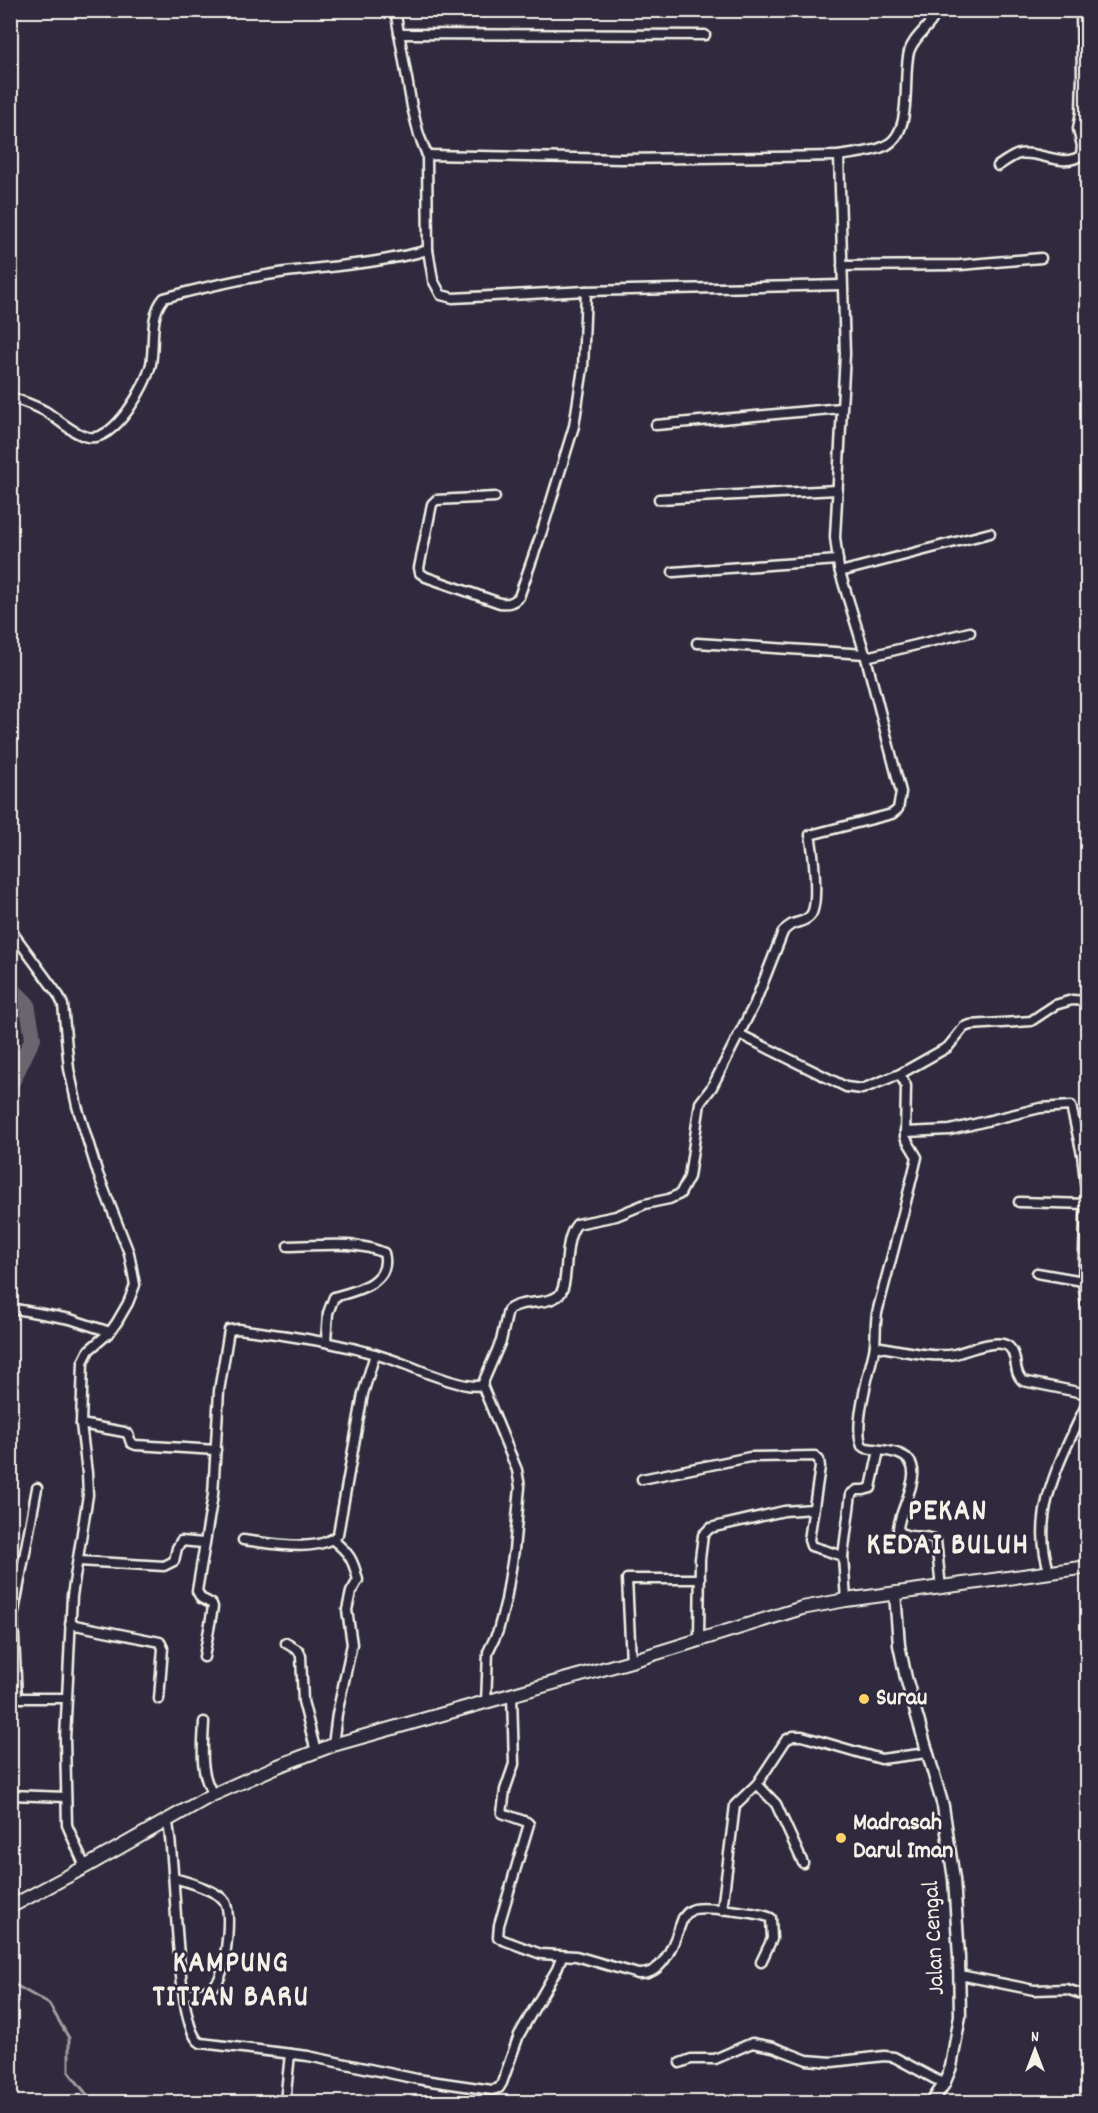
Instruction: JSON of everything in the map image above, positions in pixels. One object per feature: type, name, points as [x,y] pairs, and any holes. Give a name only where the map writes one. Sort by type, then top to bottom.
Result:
[{"type":"main road","points":[[10,1907],[213,1794],[333,1745],[631,1661],[781,1613],[846,1600],[1088,1567]]},
{"type":"street","points":[[395,10],[411,107],[427,155],[428,250],[436,288],[441,295],[447,297],[842,285]]},
{"type":"street","points":[[427,155],[622,159],[839,156],[885,146],[897,135],[903,119],[910,50],[934,21],[937,10]]},
{"type":"street","points":[[998,165],[1018,154],[1035,154],[1064,159],[1072,159],[1081,155],[1082,146],[1078,129],[1082,77],[1081,10]]},
{"type":"street","points":[[399,34],[705,35]]},
{"type":"street","points":[[204,1657],[213,1607],[196,1591],[213,1495],[219,1391],[229,1330],[238,1329],[326,1341],[375,1354],[473,1387],[482,1385],[501,1341],[508,1310],[518,1305],[557,1296],[563,1289],[569,1237],[577,1224],[616,1216],[680,1194],[689,1177],[700,1104],[712,1087],[755,1003],[783,932],[789,924],[807,918],[814,910],[813,849],[810,835],[892,814],[898,809],[901,792],[866,655],[840,572],[835,537],[845,354],[839,156]]},
{"type":"street","points":[[10,397],[44,411],[89,438],[97,437],[111,430],[126,413],[148,375],[156,309],[164,298],[283,273],[392,259],[428,250]]},
{"type":"street","points":[[842,266],[960,265],[1041,258]]},
{"type":"street","points":[[495,497],[436,500],[432,504],[419,568],[420,573],[426,577],[507,604],[519,597],[574,426],[584,358],[586,291]]},
{"type":"street","points":[[656,425],[842,408]]},
{"type":"street","points":[[658,499],[837,490]]},
{"type":"street","points":[[840,572],[990,533]]},
{"type":"street","points":[[673,572],[838,560]]},
{"type":"street","points":[[697,643],[866,655],[970,632]]},
{"type":"street","points":[[10,929],[59,996],[63,1005],[69,1069],[77,1106],[98,1174],[129,1253],[135,1285],[124,1312],[110,1332],[85,1355],[81,1424],[88,1495],[72,1596],[66,1698],[67,1825],[85,1867]]},
{"type":"street","points":[[739,1034],[846,1087],[862,1089],[900,1074],[948,1047],[964,1027],[1031,1021],[1055,1005],[1072,1000],[1088,1001]]},
{"type":"street","points":[[900,1074],[906,1086],[905,1132],[907,1141],[917,1157],[897,1243],[877,1310],[875,1346],[860,1418],[859,1438],[862,1446],[904,1456],[914,1468],[898,1529],[899,1533],[904,1535],[928,1536],[936,1540],[941,1588]]},
{"type":"street","points":[[905,1132],[950,1130],[1040,1107],[1068,1105],[1073,1110],[1085,1154],[1087,1204],[1083,1281],[1088,1322]]},
{"type":"street","points":[[1019,1202],[1087,1204]]},
{"type":"street","points":[[288,1246],[356,1246],[384,1253],[386,1260],[384,1269],[375,1282],[334,1298],[328,1313],[326,1341]]},
{"type":"street","points":[[1037,1273],[1083,1281]]},
{"type":"street","points":[[10,1308],[70,1319],[110,1332]]},
{"type":"street","points":[[875,1346],[945,1356],[987,1345],[1004,1344],[1009,1346],[1013,1353],[1016,1372],[1023,1381],[1088,1394]]},
{"type":"street","points":[[243,1540],[296,1545],[325,1543],[333,1540],[338,1534],[363,1394],[375,1354]]},
{"type":"street","points":[[482,1385],[517,1470],[520,1487],[506,1600],[498,1630],[488,1652],[486,1703]]},
{"type":"street","points":[[1050,1573],[1042,1549],[1044,1510],[1060,1464],[1088,1401]]},
{"type":"street","points":[[81,1424],[124,1432],[128,1434],[131,1443],[136,1445],[216,1450]]},
{"type":"street","points":[[846,1600],[843,1556],[851,1494],[857,1490],[871,1488],[879,1450]]},
{"type":"street","points":[[642,1479],[750,1458],[815,1456],[819,1460],[820,1467],[809,1540],[811,1546],[843,1556]]},
{"type":"street","points":[[37,1488],[12,1616],[14,1698],[66,1698]]},
{"type":"street","points":[[699,1639],[703,1534],[710,1528],[784,1511],[813,1509]]},
{"type":"street","points":[[333,1540],[354,1561],[358,1580],[351,1592],[347,1610],[352,1644],[337,1714],[333,1745]]},
{"type":"street","points":[[79,1561],[164,1566],[174,1561],[177,1548],[182,1541],[203,1543]]},
{"type":"street","points":[[631,1661],[627,1579],[700,1579]]},
{"type":"street","name":"Jalan Cengal","points":[[895,1593],[899,1645],[906,1678],[944,1806],[954,1879],[961,1997],[955,2053],[944,2084],[932,2103]]},
{"type":"street","points":[[70,1624],[160,1642],[163,1648],[159,1699]]},
{"type":"street","points":[[286,1643],[299,1651],[302,1656],[303,1701],[316,1752]]},
{"type":"street","points":[[512,1695],[514,1764],[505,1790],[502,1813],[529,1824],[499,1925],[498,1937],[541,1954],[576,1956],[638,1974],[651,1973],[666,1958],[687,1912],[697,1908],[722,1910],[771,1918],[773,1921],[772,1939],[761,1962]]},
{"type":"street","points":[[204,1722],[204,1772],[213,1794]]},
{"type":"street","points":[[722,1910],[735,1805],[757,1784],[786,1740],[793,1736],[802,1736],[881,1759],[927,1753]]},
{"type":"street","points":[[757,1784],[776,1804],[803,1863]]},
{"type":"street","points":[[10,1795],[66,1797]]},
{"type":"street","points":[[168,1819],[172,1847],[177,1940],[184,1994],[190,2025],[197,2042],[320,2058],[406,2077],[485,2090],[499,2088],[519,2035],[557,1969],[561,1956]]},
{"type":"street","points":[[174,1878],[216,1895],[225,1902],[228,1915],[222,1972],[217,1982],[205,1992],[184,1994]]},
{"type":"street","points":[[960,1975],[1034,1990],[1066,1989],[1088,1995]]},
{"type":"street","points":[[680,2064],[691,2059],[715,2059],[746,2044],[764,2044],[807,2060],[832,2062],[884,2056],[894,2057],[944,2084]]},
{"type":"street","points":[[285,2103],[290,2054]]},
{"type":"waterway","points":[[10,987],[27,1004],[33,1038],[10,1086]]},
{"type":"waterway","points":[[10,1982],[49,2004],[69,2038],[69,2072],[88,2096],[88,2102]]},
{"type":"place","name":"Surau","points":[[864,1699]]},
{"type":"place","name":"Madrasah Darul Iman","points":[[841,1838]]},
{"type":"district","name":"PEKAN KEDAI BULUH","points":[[948,1530]]},
{"type":"district","name":"KAMPUNG TITIAN BARU","points":[[231,1982]]}]
